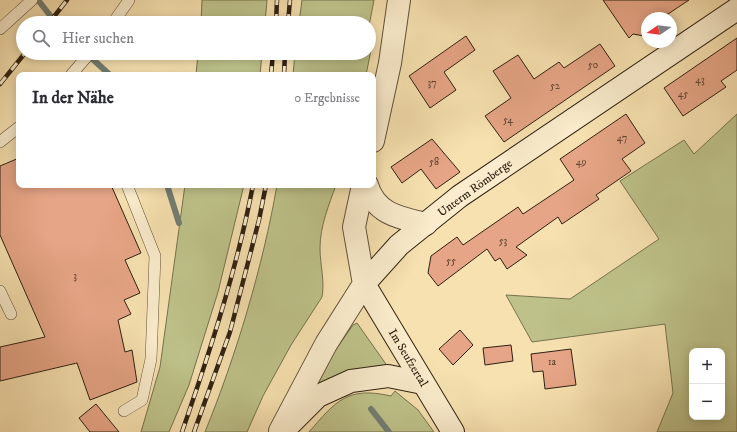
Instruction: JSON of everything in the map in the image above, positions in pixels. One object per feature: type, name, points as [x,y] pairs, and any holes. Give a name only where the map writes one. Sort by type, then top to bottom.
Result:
[{"type":"main road","points":[[376,127],[390,63],[399,0]]},
{"type":"main road","name":"Unterm Römberge","points":[[281,432],[326,344],[364,284],[399,245],[460,196],[737,9]]},
{"type":"main road","points":[[362,188],[354,227],[364,284]]},
{"type":"main road","points":[[368,188],[370,194],[380,208],[396,217],[426,224]]},
{"type":"main road","name":"Im Seufzertal","points":[[364,284],[453,432]]},
{"type":"main road","points":[[281,432],[318,396],[351,382],[388,376],[423,383]]},
{"type":"lane","points":[[118,16],[130,0]]},
{"type":"lane","points":[[0,28],[30,2]]},
{"type":"lane","points":[[74,72],[84,60]]},
{"type":"lane","points":[[0,142],[16,129]]},
{"type":"lane","points":[[124,411],[142,400],[151,359],[155,256],[128,188]]},
{"type":"lane","points":[[0,291],[12,314]]},
{"type":"green space","points":[[202,0],[267,0],[266,16],[201,16]]},
{"type":"green space","points":[[302,0],[374,0],[371,16],[300,16]]},
{"type":"green space","points":[[197,60],[261,60],[260,72],[196,72]]},
{"type":"green space","points":[[294,60],[369,60],[367,72],[293,72]]},
{"type":"green space","points":[[737,114],[737,432],[657,432],[673,393],[665,324],[532,342],[506,295],[570,299],[659,239],[620,181],[684,140],[694,154]]},
{"type":"green space","points":[[185,188],[243,188],[218,292],[189,385],[169,432],[141,432],[160,367]]},
{"type":"green space","points":[[276,188],[335,188],[325,216],[320,240],[323,285],[322,297],[291,345],[263,396],[247,432],[205,432],[238,342],[256,279]]},
{"type":"green space","points":[[357,323],[388,367],[343,373],[319,385],[316,384],[332,355],[353,325]]},
{"type":"green space","points":[[395,391],[418,410],[434,432],[309,432],[335,404],[344,399],[363,393],[376,393],[391,396]]},
{"type":"building","points":[[603,0],[689,0],[671,12],[641,12],[641,35],[633,34],[629,38]]},
{"type":"building","points":[[466,36],[475,50],[444,72],[456,90],[430,108],[409,76]]},
{"type":"building","points":[[737,38],[737,70],[721,81],[726,87],[683,116],[664,88]]},
{"type":"building","points":[[600,44],[615,66],[504,142],[485,116],[511,98],[493,71],[518,55],[534,79],[559,62],[564,68]]},
{"type":"building","points":[[626,114],[645,143],[622,159],[631,171],[596,195],[599,199],[562,224],[558,217],[516,247],[527,255],[507,269],[500,258],[495,261],[487,249],[438,286],[428,273],[431,256],[457,237],[463,245],[518,207],[523,214],[574,180],[560,159]]},
{"type":"building","points":[[432,139],[460,172],[436,189],[421,169],[402,183],[391,167]]},
{"type":"building","points":[[16,159],[16,188],[112,188],[141,253],[125,260],[140,293],[124,300],[131,314],[118,320],[125,352],[132,350],[137,382],[90,400],[77,363],[0,381],[0,347],[45,337],[0,235],[0,166]]},
{"type":"building","points":[[460,330],[473,345],[453,365],[439,349]]},
{"type":"building","points":[[511,345],[513,361],[485,365],[483,348]]},
{"type":"building","points":[[571,349],[576,385],[545,389],[543,371],[533,372],[531,354]]},
{"type":"building","points":[[96,404],[119,432],[90,432],[79,418]]},
{"type":"waterway","points":[[38,0],[51,16]]},
{"type":"waterway","points":[[94,60],[107,72]]},
{"type":"waterway","points":[[168,188],[179,223]]},
{"type":"waterway","points":[[371,409],[389,432]]},
{"type":"railway","points":[[54,16],[67,0]]},
{"type":"railway","points":[[276,16],[277,0]]},
{"type":"railway","points":[[289,16],[290,0]]},
{"type":"railway","points":[[0,84],[19,60]]},
{"type":"railway","points":[[271,72],[272,60]]},
{"type":"railway","points":[[284,72],[285,60]]},
{"type":"railway","points":[[182,432],[203,371],[231,279],[252,188]]},
{"type":"railway","points":[[194,432],[230,332],[259,220],[265,188]]}]
